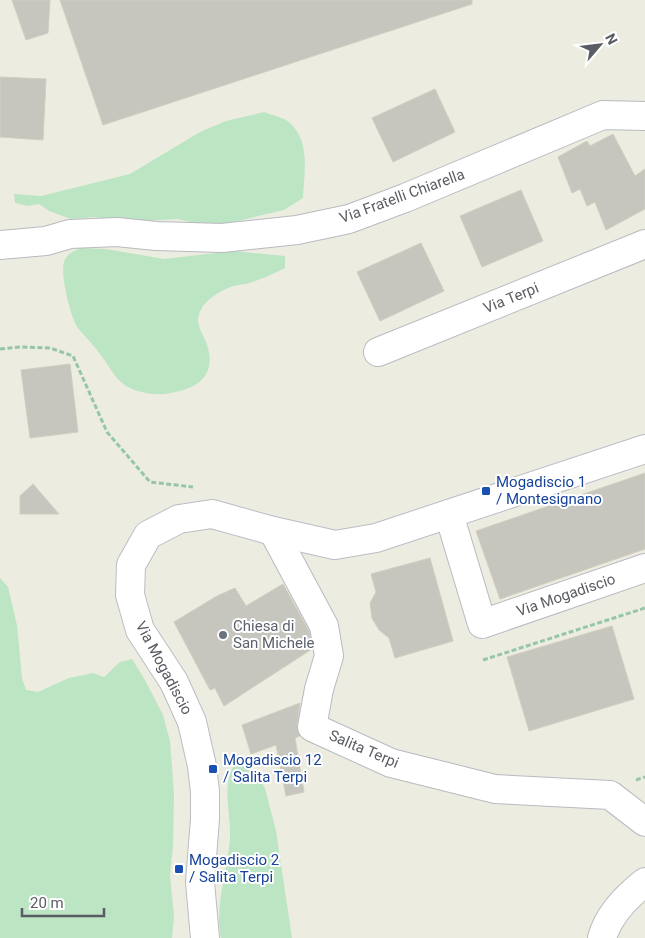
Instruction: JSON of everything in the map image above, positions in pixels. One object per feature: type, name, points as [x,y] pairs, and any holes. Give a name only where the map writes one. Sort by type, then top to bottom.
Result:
[{"type":"street","name":"Via Fratelli Chiarella","points":[[0,245],[46,241],[70,234],[117,232],[156,236],[222,238],[297,230],[349,219],[405,198],[603,115],[645,116]]},
{"type":"street","name":"Via Terpi","points":[[378,352],[645,244]]},
{"type":"street","name":"Via Mogadiscio","points":[[205,938],[200,882],[205,819],[205,792],[202,766],[192,722],[174,682],[140,630],[130,595],[131,565],[148,535],[179,519],[212,514],[273,531],[335,545],[376,538],[645,449]]},
{"type":"street","name":"Via Mogadiscio","points":[[449,514],[482,624],[645,568]]},
{"type":"street","name":"Salita Terpi","points":[[273,531],[324,626],[329,656],[319,689],[312,727],[390,763],[495,789],[610,795],[645,822]]},
{"type":"street","points":[[602,938],[605,925],[632,892],[645,882]]},
{"type":"path","points":[[0,349],[20,347],[50,348],[73,356],[107,432],[150,482],[194,487]]},
{"type":"path","points":[[483,660],[645,608]]},
{"type":"green space","points":[[264,112],[289,122],[301,139],[303,148],[305,168],[303,198],[284,210],[225,224],[203,225],[178,219],[129,222],[94,217],[71,219],[49,211],[39,204],[27,206],[15,203],[14,194],[41,196],[130,174],[200,132],[226,121]]},
{"type":"green space","points":[[81,248],[106,249],[164,259],[233,251],[285,256],[285,268],[247,284],[236,285],[226,289],[206,303],[198,320],[207,345],[209,357],[209,367],[206,375],[193,386],[184,390],[154,394],[134,390],[122,383],[75,322],[66,295],[63,268],[67,256]]},
{"type":"green space","points":[[0,578],[8,587],[17,625],[22,678],[26,690],[38,692],[69,678],[93,673],[104,677],[120,662],[132,659],[163,715],[170,741],[174,794],[173,847],[170,875],[174,916],[172,938],[0,938]]},
{"type":"green space","points":[[243,762],[256,773],[265,788],[276,831],[292,938],[221,938],[219,926],[220,901],[230,838],[228,781],[235,763]]},
{"type":"building","points":[[12,0],[50,0],[48,33],[26,40]]},
{"type":"building","points":[[60,0],[472,0],[472,4],[103,125]]},
{"type":"building","points":[[0,77],[46,79],[43,140],[0,137]]},
{"type":"building","points":[[435,89],[455,132],[393,162],[372,118]]},
{"type":"building","points":[[613,134],[635,176],[645,169],[645,209],[606,230],[595,202],[587,206],[580,189],[572,193],[558,157],[587,141],[590,146]]},
{"type":"building","points":[[521,190],[543,241],[482,267],[460,216]]},
{"type":"building","points":[[421,243],[444,291],[380,321],[357,272]]},
{"type":"building","points":[[70,364],[78,432],[30,438],[21,370]]},
{"type":"building","points":[[645,473],[645,549],[500,599],[476,531]]},
{"type":"building","points":[[33,484],[59,514],[20,514],[20,496]]},
{"type":"building","points":[[430,558],[453,641],[395,658],[389,638],[379,630],[372,618],[370,603],[376,592],[371,574]]},
{"type":"building","name":"Chiesa di San Michele","points":[[283,584],[309,631],[312,649],[224,706],[215,688],[210,690],[174,622],[217,596],[235,588],[246,606]]},
{"type":"building","points":[[612,626],[634,699],[529,731],[507,657]]},
{"type":"building","points":[[300,703],[297,725],[300,736],[295,738],[304,792],[286,796],[276,745],[251,754],[242,725]]},
{"type":"place","name":"Mogadiscio 1 / Montesignano","points":[[486,491]]},
{"type":"place","name":"Chiesa di San Michele","points":[[223,635]]},
{"type":"place","name":"Mogadiscio 12 / Salita Terpi","points":[[213,769]]},
{"type":"place","name":"Mogadiscio 2 / Salita Terpi","points":[[179,869]]}]
